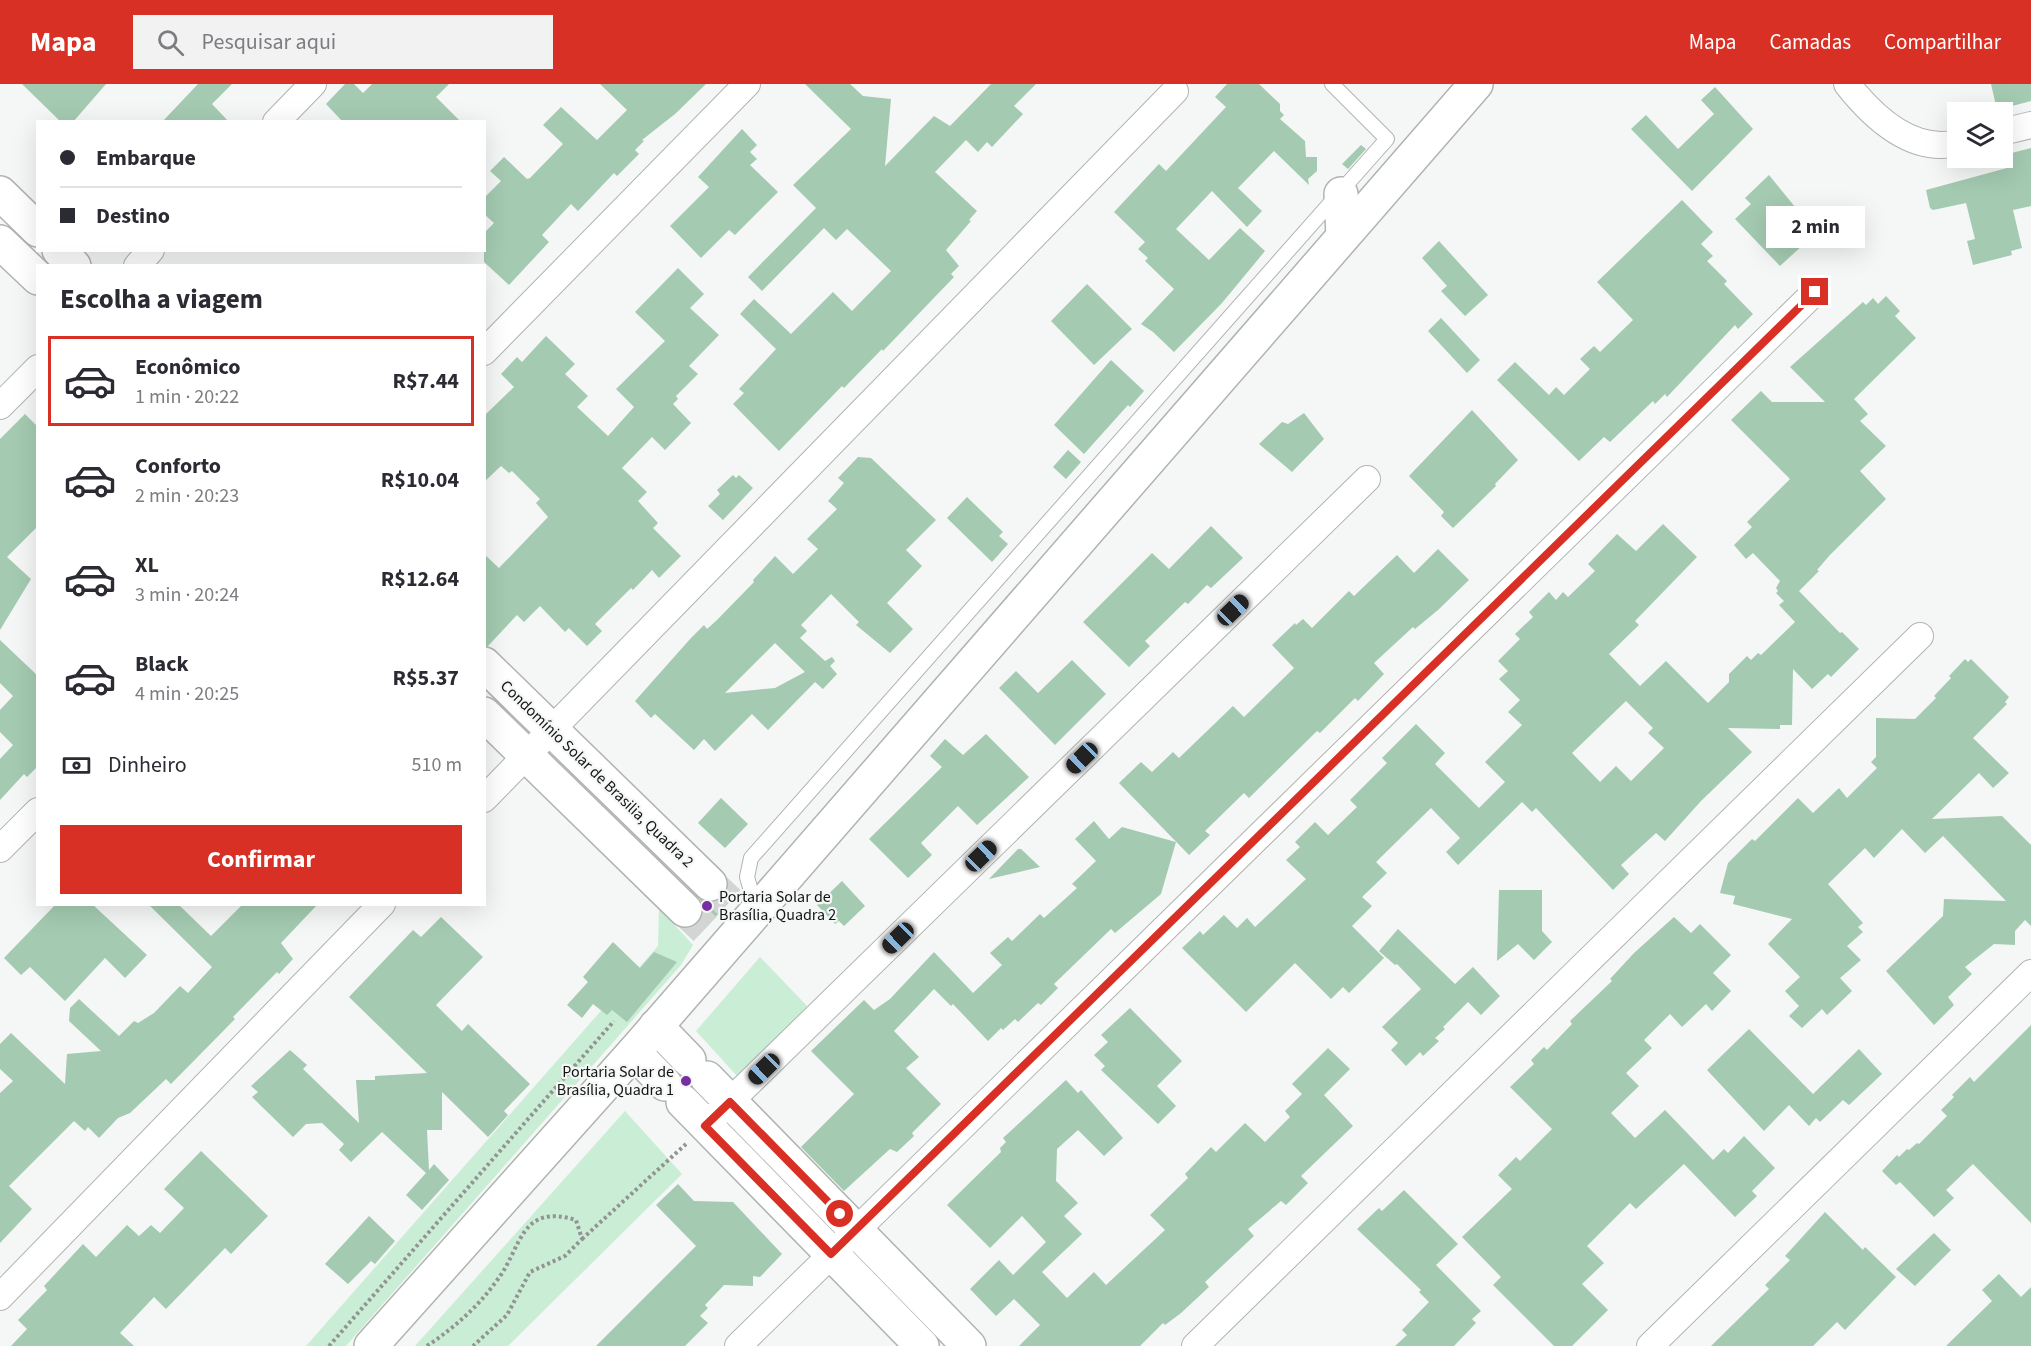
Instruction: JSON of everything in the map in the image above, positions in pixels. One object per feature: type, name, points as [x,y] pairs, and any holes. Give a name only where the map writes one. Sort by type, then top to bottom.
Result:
[{"type":"street","points":[[278,120],[313,84]]},
{"type":"street","points":[[486,350],[747,84]]},
{"type":"street","points":[[371,1346],[656,1026],[696,920],[728,897],[1343,236],[1476,84]]},
{"type":"street","points":[[1847,84],[1893,129],[1918,143],[1947,145]]},
{"type":"street","points":[[486,797],[1175,91]]},
{"type":"street","points":[[2013,129],[2031,125]]},
{"type":"street","points":[[0,194],[36,228]]},
{"type":"street","points":[[1341,194],[1343,236]]},
{"type":"street","points":[[0,242],[36,276]]},
{"type":"street","points":[[61,252],[72,264]]},
{"type":"street","points":[[139,264],[150,252]]},
{"type":"street","points":[[738,1346],[1815,292]]},
{"type":"street","points":[[0,406],[36,370]]},
{"type":"street","points":[[705,1126],[1367,479]]},
{"type":"street","points":[[1195,1346],[1920,636]]},
{"type":"street","name":"Condomínio Solar de Brasilia, Quadra 2","points":[[486,666],[728,897]]},
{"type":"street","points":[[486,716],[696,920]]},
{"type":"street","points":[[0,849],[36,813]]},
{"type":"street","points":[[696,920],[728,897]]},
{"type":"street","points":[[0,1297],[380,906]]},
{"type":"street","points":[[1650,1346],[2031,973]]},
{"type":"street","points":[[656,1026],[969,1346]]},
{"type":"street","points":[[634,1052],[921,1346]]},
{"type":"street","points":[[670,1089],[694,1065]]},
{"type":"lane","points":[[728,897],[747,877],[751,858],[1341,194],[1387,139],[1332,84]]},
{"type":"path","points":[[329,1346],[614,1021]]},
{"type":"path","points":[[473,1346],[507,1315],[530,1272],[565,1256],[705,1126]]},
{"type":"path","points":[[427,1346],[460,1323],[500,1278],[516,1242],[533,1223],[555,1214],[576,1220],[582,1239]]},
{"type":"green space","points":[[659,908],[693,945],[681,965],[346,1346],[306,1346],[658,946]]},
{"type":"green space","points":[[760,957],[808,1007],[737,1076],[696,1031]]},
{"type":"green space","points":[[625,1111],[682,1174],[508,1346],[415,1346]]},
{"type":"building","points":[[22,84],[106,84],[75,120],[59,120]]},
{"type":"building","points":[[198,84],[232,84],[212,104],[227,120],[164,120]]},
{"type":"building","points":[[345,84],[354,84],[363,93],[372,84],[449,84],[436,97],[459,120],[341,120],[326,104]]},
{"type":"building","points":[[600,84],[706,84],[675,114],[642,140],[644,141],[635,150],[639,154],[617,176],[614,173],[578,211],[571,204],[542,235],[549,242],[509,285],[484,262],[486,231],[494,223],[486,216],[486,196],[501,181],[490,171],[504,157],[527,179],[530,178],[563,144],[543,125],[561,107],[597,140],[627,110]]},
{"type":"building","points":[[805,84],[850,84],[863,96],[891,99],[885,166],[934,116],[950,126],[991,84],[1036,84],[1014,106],[1023,114],[992,147],[987,142],[978,152],[966,140],[935,172],[977,211],[946,250],[959,266],[951,274],[954,277],[883,351],[882,349],[844,388],[842,386],[779,451],[733,404],[744,393],[739,389],[776,349],[740,314],[754,299],[791,334],[833,292],[852,311],[891,271],[847,229],[836,240],[824,228],[762,291],[748,277],[816,208],[793,185],[851,129]]},
{"type":"building","points":[[1227,84],[1259,84],[1280,104],[1280,111],[1284,115],[1280,119],[1305,141],[1306,157],[1317,157],[1317,171],[1308,179],[1309,185],[1274,151],[1238,188],[1262,211],[1247,227],[1212,191],[1176,229],[1209,260],[1240,228],[1265,251],[1222,303],[1174,352],[1141,324],[1174,289],[1145,261],[1148,258],[1138,249],[1145,242],[1114,212],[1159,164],[1166,171],[1226,107],[1215,97]]},
{"type":"building","points":[[1991,84],[2031,84],[2031,101],[2013,106],[2013,102],[1995,102]]},
{"type":"building","points":[[1715,87],[1753,129],[1692,191],[1631,129],[1646,115],[1678,149],[1714,114],[1701,100]]},
{"type":"building","points":[[742,129],[757,145],[750,152],[757,159],[750,165],[778,192],[735,235],[729,230],[701,258],[670,226],[709,187],[698,177]]},
{"type":"building","points":[[1361,145],[1366,149],[1348,169],[1342,164]]},
{"type":"building","points":[[2031,148],[2031,206],[2013,210],[2022,248],[2011,251],[2012,255],[1973,265],[1967,241],[1975,239],[1966,203],[1933,210],[1930,208],[1926,190],[2013,168],[2013,153]]},
{"type":"building","points":[[1769,175],[1816,233],[1780,266],[1735,219],[1751,204],[1745,198]]},
{"type":"building","points":[[1682,200],[1713,232],[1701,244],[1713,256],[1707,261],[1727,281],[1724,284],[1753,314],[1738,329],[1735,325],[1667,397],[1665,394],[1655,404],[1653,401],[1610,442],[1604,437],[1579,461],[1497,380],[1515,362],[1549,395],[1556,387],[1564,395],[1590,369],[1580,359],[1594,346],[1600,352],[1633,320],[1597,282]]},
{"type":"building","points":[[1439,241],[1488,295],[1465,316],[1441,291],[1447,286],[1422,258]]},
{"type":"building","points":[[678,268],[704,294],[690,308],[719,335],[689,366],[698,374],[676,396],[678,399],[673,404],[691,423],[665,450],[652,437],[622,468],[647,492],[638,501],[658,523],[653,528],[681,556],[659,578],[652,570],[633,590],[631,588],[595,624],[602,631],[587,646],[569,628],[565,632],[540,606],[524,622],[517,615],[486,646],[486,556],[499,568],[548,517],[536,503],[540,499],[512,471],[509,473],[501,466],[486,480],[486,414],[514,387],[501,374],[517,357],[522,362],[546,336],[575,364],[565,374],[588,396],[577,407],[608,436],[634,407],[616,389],[665,341],[635,312]]},
{"type":"building","points":[[1087,284],[1132,329],[1094,365],[1051,321]]},
{"type":"building","points":[[1886,296],[1900,311],[1895,316],[1916,338],[1854,399],[1868,414],[1860,421],[1886,446],[1860,471],[1886,499],[1829,556],[1817,570],[1819,571],[1799,591],[1859,649],[1831,677],[1828,674],[1812,689],[1793,669],[1792,725],[1780,725],[1780,729],[1728,728],[1752,752],[1701,801],[1665,841],[1656,833],[1621,865],[1629,874],[1613,890],[1536,808],[1532,812],[1522,802],[1458,865],[1446,852],[1460,838],[1431,808],[1376,862],[1387,873],[1362,897],[1372,906],[1352,926],[1384,958],[1349,993],[1343,987],[1331,999],[1295,963],[1246,1012],[1182,948],[1200,931],[1203,935],[1224,915],[1237,928],[1247,918],[1255,927],[1306,879],[1286,860],[1300,847],[1295,842],[1315,822],[1328,835],[1357,807],[1350,800],[1387,763],[1382,758],[1416,724],[1445,753],[1435,764],[1479,808],[1505,782],[1485,762],[1522,725],[1508,712],[1520,700],[1499,679],[1508,671],[1498,661],[1520,639],[1515,634],[1533,617],[1529,612],[1549,592],[1556,600],[1563,592],[1568,597],[1595,571],[1588,564],[1617,534],[1636,551],[1663,524],[1697,557],[1635,621],[1639,625],[1609,654],[1640,686],[1666,661],[1708,703],[1729,682],[1729,674],[1747,656],[1751,660],[1758,653],[1761,655],[1795,622],[1779,605],[1784,601],[1776,593],[1780,581],[1753,553],[1746,559],[1734,545],[1752,527],[1747,522],[1790,479],[1731,420],[1761,391],[1772,402],[1825,402],[1790,367],[1863,302],[1866,305],[1873,298],[1878,304]],"holes":[[[1626,701],[1653,728],[1648,733],[1664,748],[1631,781],[1616,766],[1600,782],[1572,753]]]},
{"type":"building","points":[[1441,318],[1480,360],[1467,373],[1428,331]]},
{"type":"building","points":[[1111,360],[1144,391],[1130,407],[1128,405],[1084,454],[1054,425]]},
{"type":"building","points":[[1472,410],[1518,460],[1495,484],[1496,486],[1453,528],[1441,516],[1444,512],[1409,476]]},
{"type":"building","points":[[1304,413],[1324,439],[1292,472],[1259,444],[1282,422],[1288,424]]},
{"type":"building","points":[[25,414],[36,425],[36,528],[7,557],[31,579],[0,630],[0,439]]},
{"type":"building","points":[[1068,450],[1081,462],[1066,479],[1053,467]]},
{"type":"building","points":[[858,457],[871,458],[936,520],[906,550],[922,566],[887,603],[913,629],[890,653],[856,625],[859,622],[831,594],[801,625],[807,631],[800,638],[825,661],[832,657],[835,661],[830,666],[837,674],[823,689],[815,682],[768,730],[752,714],[715,751],[704,739],[694,750],[655,714],[651,718],[635,701],[691,638],[704,625],[707,629],[717,620],[754,582],[753,580],[775,556],[793,574],[818,549],[807,539],[837,509],[828,501],[844,483],[838,478]],"holes":[[[775,643],[805,672],[775,688],[725,693]]]},
{"type":"building","points":[[733,475],[736,478],[739,475],[753,488],[723,520],[708,506],[720,494],[717,490]]},
{"type":"building","points":[[967,497],[1003,532],[999,536],[1008,544],[992,562],[947,518]]},
{"type":"building","points":[[1211,526],[1243,558],[1211,588],[1207,585],[1188,604],[1185,602],[1145,641],[1150,646],[1129,667],[1083,622],[1152,553],[1169,569]]},
{"type":"building","points":[[1438,549],[1469,580],[1438,610],[1415,629],[1413,627],[1374,663],[1384,674],[1358,701],[1355,698],[1320,733],[1317,731],[1249,798],[1244,793],[1205,831],[1210,835],[1189,855],[1119,783],[1141,762],[1152,772],[1173,752],[1179,758],[1233,706],[1244,717],[1294,668],[1272,645],[1295,623],[1296,625],[1303,619],[1312,628],[1349,591],[1354,596],[1397,555],[1414,573]]},
{"type":"building","points":[[0,640],[36,674],[36,768],[27,777],[24,774],[0,800],[0,759],[13,745],[0,732],[0,710],[13,696],[0,683]]},
{"type":"building","points":[[1965,659],[1968,662],[1971,659],[2009,697],[2005,702],[2007,704],[1973,738],[2009,773],[1993,788],[1979,773],[1932,819],[2002,816],[2031,845],[2031,926],[2025,920],[2015,931],[2015,945],[1994,944],[1965,967],[1972,974],[1948,997],[1954,1005],[1934,1025],[1886,971],[1943,916],[1944,899],[2006,901],[1943,836],[1925,853],[1902,829],[1874,858],[1865,848],[1828,884],[1863,923],[1858,927],[1863,932],[1847,946],[1861,960],[1840,978],[1852,991],[1827,1015],[1822,1009],[1802,1028],[1789,1016],[1799,1006],[1785,991],[1800,977],[1768,944],[1792,919],[1733,904],[1735,896],[1720,893],[1728,863],[1752,839],[1755,841],[1798,798],[1813,813],[1839,788],[1847,798],[1877,768],[1871,762],[1876,757],[1876,718],[1915,719],[1936,698],[1934,696]]},
{"type":"building","points":[[1072,660],[1106,694],[1055,745],[999,688],[1016,671],[1038,693]]},
{"type":"building","points":[[986,734],[1029,777],[977,825],[958,806],[921,843],[932,855],[908,878],[869,839],[942,767],[930,756],[945,739],[963,755]]},
{"type":"building","points":[[721,798],[748,824],[725,848],[698,823]]},
{"type":"building","points":[[1094,821],[1109,839],[1122,827],[1176,842],[1161,894],[1115,933],[1111,929],[1054,984],[1058,988],[1041,1005],[1038,1003],[1018,1022],[1015,1019],[1003,1030],[1001,1028],[988,1041],[953,1004],[951,1006],[934,989],[894,1031],[919,1057],[906,1068],[941,1104],[897,1152],[890,1149],[844,1191],[801,1147],[854,1094],[811,1051],[864,1000],[874,1010],[890,999],[934,952],[973,993],[1002,965],[990,953],[1008,937],[1012,941],[1040,914],[1044,918],[1077,888],[1072,884],[1096,861],[1075,839]]},
{"type":"building","points":[[1018,849],[1021,849],[1040,867],[989,879]]},
{"type":"building","points":[[842,881],[865,906],[844,926],[839,921],[835,924],[817,905]]},
{"type":"building","points":[[728,890],[735,896],[698,936],[689,928],[698,923],[703,915],[700,899],[716,902]]},
{"type":"building","points":[[1499,890],[1542,890],[1542,931],[1552,942],[1534,960],[1518,944],[1497,961]]},
{"type":"building","points":[[54,906],[94,906],[147,955],[125,978],[105,958],[65,1001],[30,967],[21,975],[4,958]]},
{"type":"building","points":[[150,906],[180,906],[211,936],[241,906],[316,906],[281,943],[293,959],[233,1017],[235,1019],[171,1084],[166,1079],[130,1113],[118,1118],[99,1138],[88,1127],[85,1131],[74,1121],[9,1186],[32,1209],[0,1243],[0,1093],[13,1081],[0,1069],[0,1044],[11,1033],[65,1084],[67,1054],[101,1051],[69,1021],[70,1008],[79,999],[119,1036],[134,1021],[138,1023],[154,1013],[180,986],[188,993],[212,967]]},
{"type":"building","points":[[441,917],[483,957],[436,1005],[462,1031],[468,1024],[530,1084],[504,1111],[508,1115],[488,1137],[442,1092],[442,1130],[427,1130],[429,1170],[434,1164],[449,1180],[422,1210],[406,1195],[426,1173],[382,1132],[351,1162],[339,1150],[344,1144],[322,1123],[306,1124],[293,1137],[252,1097],[258,1092],[251,1086],[290,1050],[307,1065],[303,1069],[359,1123],[356,1080],[375,1080],[375,1076],[427,1073],[349,997],[413,930],[421,937]]},
{"type":"building","points":[[1674,917],[1691,933],[1700,924],[1731,955],[1713,973],[1731,991],[1712,1011],[1706,1004],[1682,1027],[1670,1014],[1644,1040],[1652,1048],[1626,1073],[1639,1086],[1611,1113],[1635,1138],[1665,1110],[1713,1160],[1724,1149],[1728,1153],[1744,1136],[1775,1168],[1752,1191],[1757,1196],[1735,1217],[1684,1164],[1636,1209],[1630,1203],[1587,1246],[1604,1263],[1582,1284],[1608,1310],[1572,1346],[1554,1346],[1493,1285],[1501,1277],[1462,1237],[1512,1189],[1498,1175],[1516,1157],[1520,1161],[1552,1129],[1510,1087],[1534,1064],[1531,1060],[1544,1047],[1547,1050],[1572,1024],[1570,1021],[1612,981],[1610,979],[1634,953]]},
{"type":"building","points":[[1398,929],[1455,984],[1473,967],[1500,996],[1481,1015],[1468,1002],[1443,1027],[1445,1029],[1435,1038],[1439,1041],[1423,1056],[1420,1052],[1406,1066],[1391,1050],[1398,1043],[1382,1027],[1421,989],[1397,964],[1395,965],[1379,951]]},
{"type":"building","points":[[613,942],[640,968],[654,952],[677,962],[627,1022],[612,1010],[607,1015],[593,1004],[582,1018],[567,1005],[588,982],[583,977]]},
{"type":"building","points":[[1130,1008],[1182,1061],[1157,1086],[1176,1106],[1158,1124],[1101,1070],[1105,1066],[1094,1055],[1108,1042],[1101,1035]]},
{"type":"building","points":[[2031,1025],[2031,1223],[1973,1164],[1946,1190],[1954,1198],[1934,1217],[1900,1182],[1896,1185],[1882,1171],[1897,1155],[1899,1157],[1907,1149],[1919,1144],[1947,1116],[1941,1110],[1954,1097],[1952,1095],[1970,1077],[1974,1082]]},
{"type":"building","points":[[1749,1029],[1813,1094],[1859,1049],[1882,1074],[1849,1105],[1843,1100],[1820,1122],[1816,1118],[1809,1126],[1789,1105],[1764,1131],[1707,1070]]},
{"type":"building","points":[[1328,1048],[1350,1069],[1324,1095],[1353,1126],[1301,1176],[1308,1183],[1286,1205],[1281,1201],[1248,1229],[1254,1236],[1205,1282],[1209,1287],[1181,1313],[1165,1325],[1163,1323],[1140,1346],[1019,1346],[1040,1325],[1014,1299],[996,1316],[970,1289],[999,1260],[1013,1275],[1046,1242],[1022,1216],[990,1248],[947,1205],[1001,1152],[1000,1148],[1006,1142],[1003,1138],[1066,1080],[1078,1093],[1081,1090],[1123,1138],[1104,1156],[1078,1130],[1057,1149],[1056,1181],[1078,1203],[1064,1216],[1082,1234],[1042,1272],[1067,1298],[1094,1272],[1106,1285],[1165,1230],[1150,1215],[1188,1178],[1185,1174],[1211,1147],[1216,1152],[1245,1123],[1265,1142],[1290,1117],[1285,1111],[1302,1094],[1292,1084]]},
{"type":"building","points":[[201,1151],[268,1216],[231,1254],[225,1248],[166,1309],[154,1297],[120,1333],[134,1346],[11,1346],[27,1329],[18,1320],[47,1290],[44,1286],[83,1244],[96,1257],[127,1225],[139,1236],[151,1225],[160,1233],[184,1208],[164,1189]]},
{"type":"building","points":[[678,1184],[694,1201],[733,1202],[782,1254],[760,1277],[753,1276],[753,1286],[724,1285],[705,1305],[708,1308],[700,1316],[708,1323],[685,1346],[596,1346],[696,1246],[656,1205]]},
{"type":"building","points":[[1404,1190],[1458,1244],[1436,1265],[1481,1311],[1472,1319],[1476,1323],[1454,1346],[1395,1346],[1407,1335],[1402,1330],[1429,1302],[1419,1292],[1421,1290],[1357,1229],[1379,1208],[1382,1211]]},
{"type":"building","points":[[1825,1212],[1863,1250],[1865,1247],[1896,1277],[1845,1330],[1837,1322],[1813,1346],[1711,1346],[1769,1289],[1765,1285],[1790,1260],[1785,1256]]},
{"type":"building","points":[[369,1216],[395,1241],[375,1264],[371,1261],[348,1284],[325,1264]]},
{"type":"building","points":[[1934,1233],[1951,1250],[1915,1286],[1896,1269]]},
{"type":"building","points":[[1999,1274],[2021,1297],[2031,1287],[2031,1346],[1946,1346],[1992,1301],[1982,1290]]},
{"type":"tunnel","points":[[710,884],[729,902]]},
{"type":"tunnel","points":[[685,910],[705,929]]},
{"type":"place","name":"Portaria Solar de Brasília, Quadra 2","points":[[707,906]]},
{"type":"place","name":"Portaria Solar de Brasília, Quadra 1","points":[[686,1081]]},
{"type":"route","points":[[840,1214],[730,1102],[705,1126],[831,1254],[1815,292]]}]
